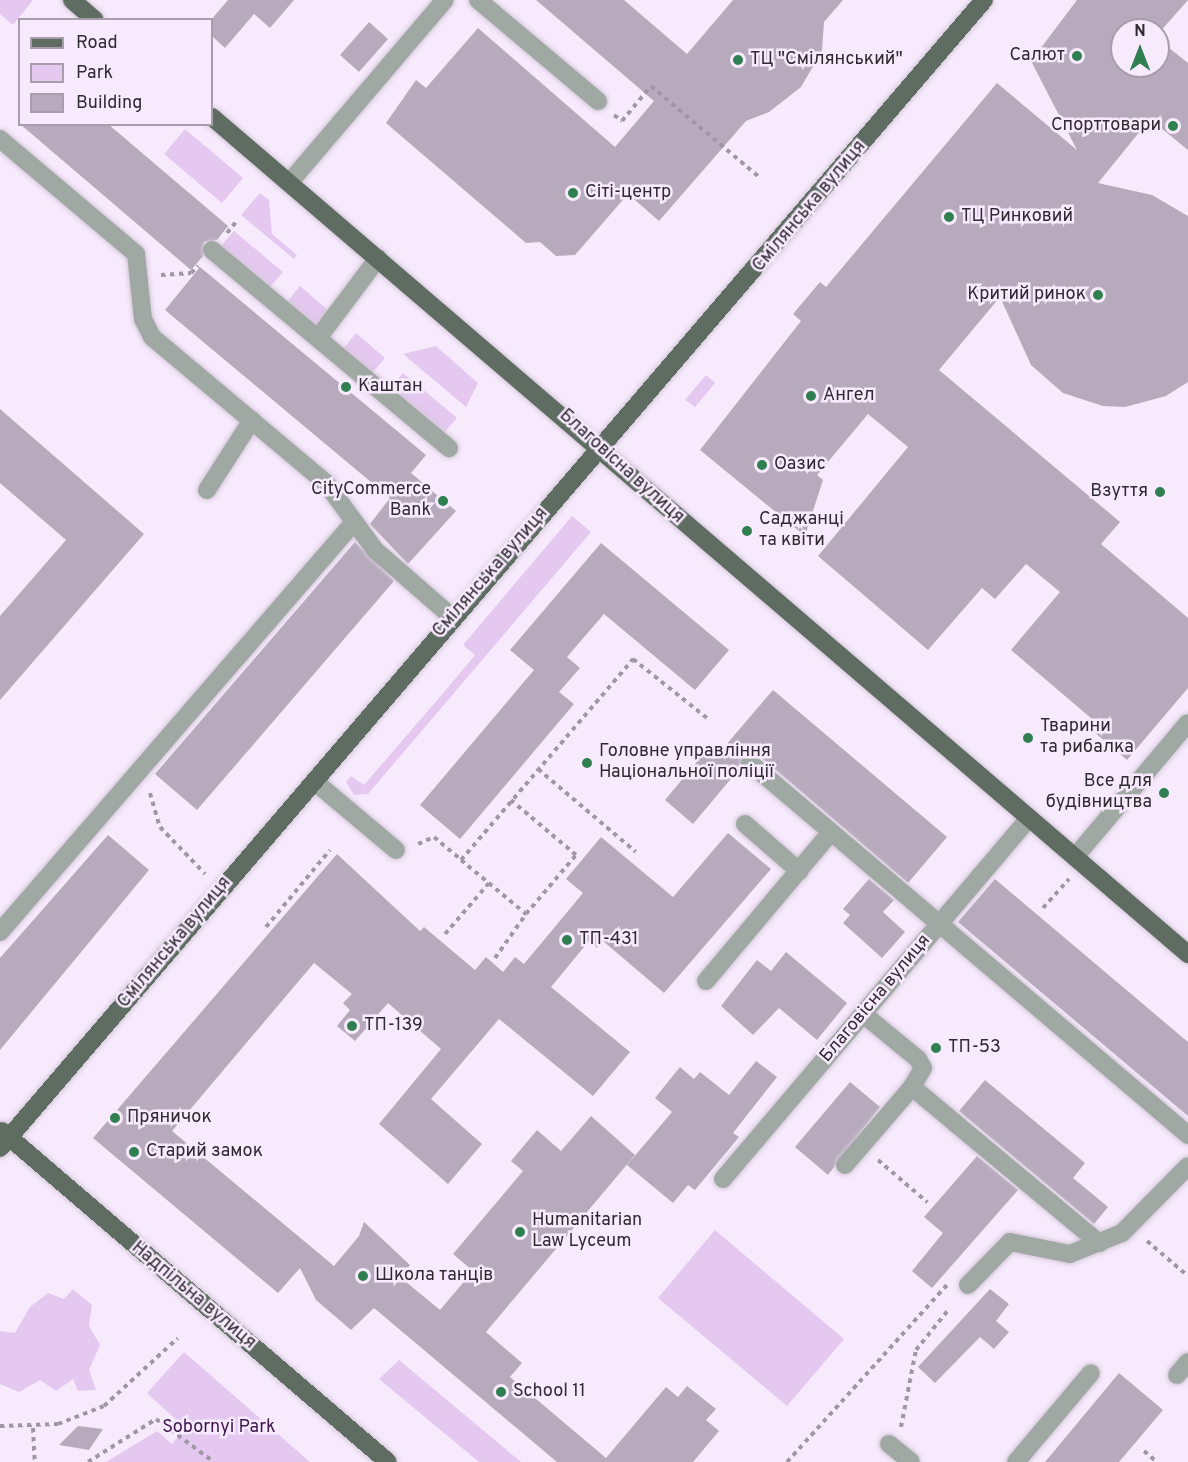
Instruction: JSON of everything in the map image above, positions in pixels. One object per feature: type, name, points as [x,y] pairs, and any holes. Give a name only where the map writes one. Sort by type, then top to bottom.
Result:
[{"type":"main road","points":[[72,0],[93,18]]},
{"type":"main road","name":"Смілянська вулиця","points":[[3,1138],[314,782],[452,617],[601,449],[984,0]]},
{"type":"main road","name":"Благовісна вулиця","points":[[213,118],[1188,954]]},
{"type":"main road","name":"Надпільна вулиця","points":[[3,1138],[388,1462]]},
{"type":"street","points":[[290,183],[445,0]]},
{"type":"street","points":[[478,0],[598,101]]},
{"type":"street","points":[[0,139],[130,246],[139,264],[146,328],[326,483],[387,562],[452,617]]},
{"type":"street","points":[[212,250],[448,448]]},
{"type":"street","points":[[318,339],[378,258]]},
{"type":"street","points":[[207,490],[252,420]]},
{"type":"street","points":[[0,932],[354,522]]},
{"type":"street","points":[[1075,857],[1188,723]]},
{"type":"street","points":[[750,764],[1188,1135]]},
{"type":"street","points":[[314,782],[396,850]]},
{"type":"street","name":"Благовісна вулиця","points":[[723,1179],[1029,818]]},
{"type":"street","points":[[745,824],[799,871]]},
{"type":"street","points":[[706,981],[831,832]]},
{"type":"street","points":[[845,1165],[912,1087],[923,1068],[918,1059],[863,1014]]},
{"type":"street","points":[[912,1087],[1099,1243]]},
{"type":"street","points":[[968,1285],[1010,1242],[1070,1254],[1131,1227],[1188,1166]]},
{"type":"street","points":[[1016,1462],[1091,1373]]},
{"type":"street","points":[[889,1444],[911,1462]]},
{"type":"path","points":[[598,101],[622,121],[651,86],[759,177]]},
{"type":"path","points":[[461,860],[633,659],[707,718]]},
{"type":"path","points":[[143,769],[160,827],[220,890]]},
{"type":"path","points":[[538,769],[636,852]]},
{"type":"path","points":[[495,958],[526,914],[576,855],[511,800]]},
{"type":"path","points":[[396,850],[405,855],[428,835],[526,914]]},
{"type":"path","points":[[266,927],[330,849]]},
{"type":"path","points":[[445,934],[489,883]]},
{"type":"path","points":[[861,1146],[927,1202]]},
{"type":"path","points":[[1131,1227],[1188,1276]]},
{"type":"path","points":[[787,1462],[944,1285],[968,1285]]},
{"type":"path","points":[[889,1444],[906,1413],[916,1350],[949,1309]]},
{"type":"path","points":[[0,1426],[33,1428],[104,1406],[178,1338]]},
{"type":"path","points":[[88,1462],[156,1419],[214,1462]]},
{"type":"path","points":[[33,1428],[34,1462]]},
{"type":"path","points":[[1144,1451],[1157,1462]]},
{"type":"green space","points":[[0,0],[33,0],[13,25],[0,14]]},
{"type":"green space","points":[[185,129],[243,178],[222,203],[164,154]]},
{"type":"green space","points":[[260,193],[269,200],[272,234],[297,255],[294,259],[241,215]]},
{"type":"green space","points":[[234,231],[283,272],[270,287],[221,246]]},
{"type":"green space","points":[[300,286],[329,311],[316,326],[287,302]]},
{"type":"green space","points":[[356,333],[385,358],[372,373],[343,349]]},
{"type":"green space","points":[[436,346],[478,383],[466,407],[403,354]]},
{"type":"green space","points":[[403,373],[457,418],[444,433],[390,388]]},
{"type":"green space","points":[[706,375],[715,383],[695,407],[685,400]]},
{"type":"green space","points":[[572,516],[591,532],[368,794],[354,795],[346,782],[351,776],[364,785],[445,691],[475,655],[463,645]]},
{"type":"green space","points":[[715,1230],[844,1339],[787,1406],[658,1298]]},
{"type":"green space","points":[[73,1289],[92,1305],[89,1326],[100,1345],[89,1370],[96,1390],[78,1391],[73,1379],[56,1391],[40,1380],[19,1392],[0,1384],[0,1331],[15,1333],[30,1307],[48,1293],[64,1299]]},
{"type":"green space","name":"Sobornyi Park","points":[[184,1352],[310,1462],[106,1462],[157,1431],[172,1444],[185,1428],[147,1393]]},
{"type":"green space","points":[[399,1360],[521,1462],[479,1462],[379,1379]]},
{"type":"building","points":[[228,0],[294,0],[270,28],[254,14],[225,48],[213,37],[213,18]]},
{"type":"building","points":[[536,0],[624,0],[687,54],[733,0],[843,0],[824,22],[822,51],[801,87],[769,112],[746,121],[659,221],[628,194],[575,255],[556,256],[540,242],[526,243],[386,123],[416,80],[426,88],[478,28],[615,147],[654,101]]},
{"type":"building","points":[[1077,0],[1188,0],[1170,20],[1170,18],[1110,18],[1110,78],[1170,78],[1170,49],[1188,63],[1188,150],[1150,119],[1098,183],[1152,195],[1188,216],[1188,382],[1166,396],[1125,407],[1103,406],[1063,393],[1031,365],[1000,297],[939,370],[1120,522],[1101,544],[1188,618],[1188,688],[1127,760],[1087,726],[1092,719],[1011,650],[1060,592],[1026,564],[995,599],[982,588],[928,650],[818,556],[908,447],[868,414],[817,475],[823,480],[805,536],[700,450],[801,321],[793,314],[820,282],[826,287],[997,83],[1077,150],[1031,61]]},
{"type":"building","points":[[369,22],[388,39],[359,72],[340,55]]},
{"type":"building","points":[[22,126],[110,126],[228,226],[217,240],[204,242],[203,256],[191,270]]},
{"type":"building","points":[[200,267],[426,455],[411,473],[456,511],[408,564],[370,524],[390,498],[165,310]]},
{"type":"building","points":[[0,409],[144,534],[0,700],[0,616],[66,540],[0,483]]},
{"type":"building","points":[[355,542],[394,581],[197,810],[155,774]]},
{"type":"building","points":[[601,543],[729,650],[695,690],[604,614],[567,657],[580,668],[559,692],[574,704],[460,839],[420,805],[534,670],[510,650]]},
{"type":"building","points":[[773,690],[947,837],[908,883],[755,752],[742,755],[740,768],[693,824],[665,800],[705,752],[714,759]]},
{"type":"building","points":[[728,833],[771,869],[664,993],[603,941],[597,948],[589,941],[551,987],[630,1052],[593,1096],[499,1019],[431,1099],[482,1144],[448,1184],[379,1124],[441,1049],[388,1003],[355,1041],[337,1026],[350,1010],[343,1003],[352,994],[314,963],[172,1131],[334,1266],[359,1236],[364,1222],[410,1265],[400,1277],[440,1310],[473,1271],[453,1254],[523,1171],[511,1161],[537,1130],[561,1151],[591,1116],[635,1155],[486,1332],[522,1363],[510,1377],[606,1458],[666,1387],[678,1397],[687,1386],[716,1409],[706,1420],[719,1431],[693,1462],[557,1462],[374,1308],[351,1330],[316,1300],[300,1268],[278,1293],[93,1138],[337,854],[420,931],[424,927],[475,970],[486,957],[503,972],[515,957],[524,964],[583,893],[566,879],[601,837],[673,897]]},
{"type":"building","points":[[108,835],[149,870],[0,1050],[0,958]]},
{"type":"building","points":[[869,879],[894,900],[883,912],[905,932],[882,958],[843,923],[850,915],[843,909]]},
{"type":"building","points":[[995,879],[1188,1042],[1188,1116],[958,922]]},
{"type":"building","points":[[786,952],[847,1003],[817,1040],[779,1008],[753,1035],[721,1006],[757,960],[771,971]]},
{"type":"building","points":[[756,1061],[777,1077],[733,1133],[739,1137],[695,1190],[688,1185],[673,1203],[627,1165],[672,1112],[655,1098],[680,1067],[694,1079],[700,1072],[729,1095]]},
{"type":"building","points":[[985,1080],[1085,1163],[1073,1178],[1108,1207],[1094,1224],[959,1111]]},
{"type":"building","points":[[850,1082],[880,1107],[828,1175],[795,1147]]},
{"type":"building","points":[[977,1156],[1018,1190],[932,1288],[912,1271],[943,1233],[924,1217]]},
{"type":"building","points":[[990,1289],[1009,1304],[996,1321],[1009,1332],[994,1349],[980,1337],[935,1383],[918,1367]]},
{"type":"building","points":[[1119,1373],[1163,1410],[1119,1462],[1045,1462]]},
{"type":"building","points":[[78,1426],[103,1429],[89,1450],[59,1445]]},
{"type":"place","name":"Салют","points":[[1077,56]]},
{"type":"place","name":"ТЦ \"Смілянський\"","points":[[738,60]]},
{"type":"place","name":"Спорттовари","points":[[1173,126]]},
{"type":"place","name":"Сіті-центр","points":[[573,193]]},
{"type":"place","name":"ТЦ Ринковий","points":[[949,217]]},
{"type":"place","name":"Критий ринок","points":[[1098,295]]},
{"type":"place","name":"Каштан","points":[[346,387]]},
{"type":"place","name":"Ангел","points":[[811,396]]},
{"type":"place","name":"Оазис","points":[[762,465]]},
{"type":"place","name":"Взуття","points":[[1160,492]]},
{"type":"place","name":"CityCommerce Bank","points":[[443,501]]},
{"type":"place","name":"Саджанці та квіти","points":[[747,531]]},
{"type":"place","name":"Тварини та рибалка","points":[[1028,738]]},
{"type":"place","name":"Головне управління Національної поліції","points":[[587,763]]},
{"type":"place","name":"Все для будівництва","points":[[1164,793]]},
{"type":"place","name":"ТП-431","points":[[567,940]]},
{"type":"place","name":"ТП-139","points":[[352,1026]]},
{"type":"place","name":"ТП-53","points":[[936,1048]]},
{"type":"place","name":"Пряничок","points":[[115,1118]]},
{"type":"place","name":"Старий замок","points":[[134,1152]]},
{"type":"place","name":"Humanitarian Law Lyceum","points":[[520,1232]]},
{"type":"place","name":"Школа танців","points":[[363,1276]]},
{"type":"place","name":"School 11","points":[[501,1392]]}]
